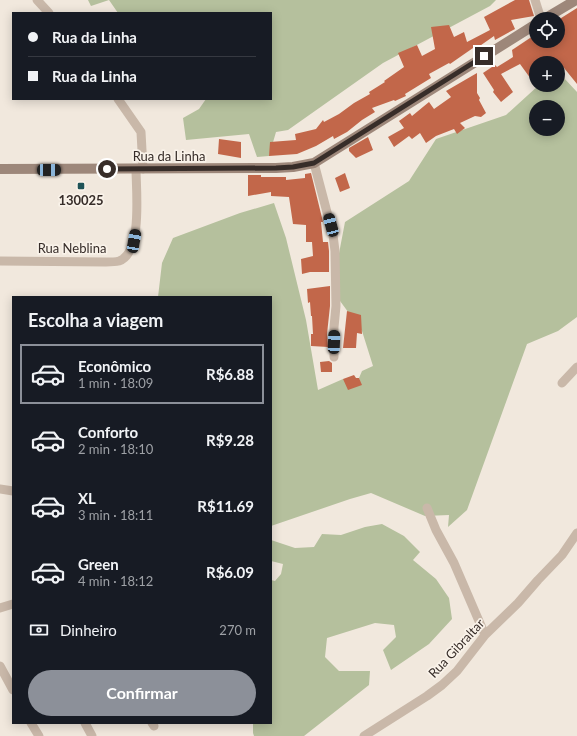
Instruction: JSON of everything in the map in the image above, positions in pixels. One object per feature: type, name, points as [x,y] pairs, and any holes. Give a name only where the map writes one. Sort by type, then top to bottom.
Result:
[{"type":"street","points":[[37,0],[48,12]]},
{"type":"street","points":[[535,0],[539,12]]},
{"type":"street","points":[[555,12],[576,0]]},
{"type":"street","name":"Rua da Linha","points":[[0,169],[276,168],[293,167],[314,163],[529,28]]},
{"type":"street","points":[[119,100],[141,132],[139,169]]},
{"type":"street","points":[[314,163],[333,235],[335,251],[336,306],[334,357]]},
{"type":"street","name":"Rua Neblina","points":[[0,261],[120,261],[127,255],[134,241],[137,223],[139,169]]},
{"type":"street","points":[[562,383],[577,367]]},
{"type":"street","points":[[0,489],[12,491]]},
{"type":"street","points":[[427,508],[436,530],[454,563],[485,635]]},
{"type":"street","name":"Rua Gibraltar","points":[[364,736],[428,696],[442,685],[457,670],[485,635],[518,603],[562,555],[577,533]]},
{"type":"street","points":[[0,608],[12,604]]},
{"type":"street","points":[[0,666],[12,688]]},
{"type":"street","points":[[32,724],[39,736]]},
{"type":"street","points":[[86,724],[92,736]]},
{"type":"green space","points":[[88,0],[109,0],[91,6]]},
{"type":"green space","points":[[109,0],[496,0],[490,6],[383,63],[288,130],[276,132],[269,156],[257,157],[249,134],[186,140],[183,118],[199,109],[205,100],[272,100],[272,12],[117,12]]},
{"type":"green space","points":[[565,79],[577,92],[577,317],[558,331],[527,344],[467,510],[448,527],[449,515],[425,516],[371,493],[272,526],[272,296],[158,296],[162,263],[173,238],[240,213],[274,203],[286,238],[306,320],[318,390],[343,379],[361,385],[359,378],[362,371],[373,366],[362,331],[332,290],[345,222],[409,181],[436,139],[506,115],[531,92],[565,92]]},
{"type":"green space","points":[[382,524],[404,536],[420,552],[413,560],[436,579],[449,598],[452,619],[429,644],[391,670],[383,650],[396,637],[394,625],[375,623],[327,638],[325,657],[339,671],[370,671],[369,685],[304,736],[254,736],[253,724],[272,724],[272,580],[275,581],[281,574],[283,564],[272,561],[272,540],[295,548],[314,547],[322,534],[341,535],[365,527]]},
{"type":"building","points":[[515,0],[529,0],[533,12],[529,12],[529,17],[511,20],[515,29],[495,40],[494,36],[474,50],[473,48],[450,64],[449,63],[429,74],[431,78],[405,94],[406,96],[372,108],[375,112],[347,132],[334,139],[333,136],[316,146],[297,154],[269,156],[270,142],[296,140],[295,134],[316,129],[323,120],[324,122],[339,114],[370,94],[369,92],[404,67],[398,53],[417,45],[422,56],[435,49],[431,27],[449,25],[454,37],[464,32],[467,42],[490,30],[484,17]]},
{"type":"building","points":[[577,8],[577,84],[565,69],[565,56],[529,56],[529,76],[520,64],[501,74],[513,92],[501,102],[493,92],[494,90],[483,73],[495,65],[497,67],[513,57],[512,50],[529,39],[529,48],[565,48],[565,16]]},
{"type":"building","points":[[477,73],[477,93],[486,113],[481,117],[475,116],[460,123],[465,128],[457,134],[454,129],[436,136],[426,143],[420,133],[412,139],[409,136],[394,147],[388,137],[404,128],[399,121],[410,113],[412,116],[429,102],[434,109],[451,97],[446,91]]},
{"type":"building","points":[[368,137],[373,150],[356,158],[349,151],[349,148]]},
{"type":"building","points":[[219,139],[241,142],[241,158],[218,154]]},
{"type":"building","points":[[311,173],[323,222],[321,222],[323,242],[328,242],[329,272],[310,272],[302,274],[301,259],[313,256],[312,242],[306,242],[306,225],[293,224],[289,197],[271,196],[271,192],[248,196],[248,175],[261,175],[261,177],[286,177],[286,180],[305,178],[305,174]]},
{"type":"building","points":[[345,173],[350,188],[340,192],[335,178]]},
{"type":"building","points":[[330,286],[330,306],[327,334],[328,347],[311,346],[311,334],[313,334],[312,316],[310,302],[308,303],[307,289]]},
{"type":"building","points":[[347,311],[361,315],[362,334],[357,333],[356,348],[343,348]]},
{"type":"building","points":[[329,361],[332,363],[332,372],[321,372],[320,362]]},
{"type":"building","points":[[354,375],[356,378],[359,378],[362,385],[348,390],[343,379]]},
{"type":"place","name":"130025","points":[[81,186]]},
{"type":"route","points":[[107,169],[276,168],[293,167],[314,163],[484,56]]}]
